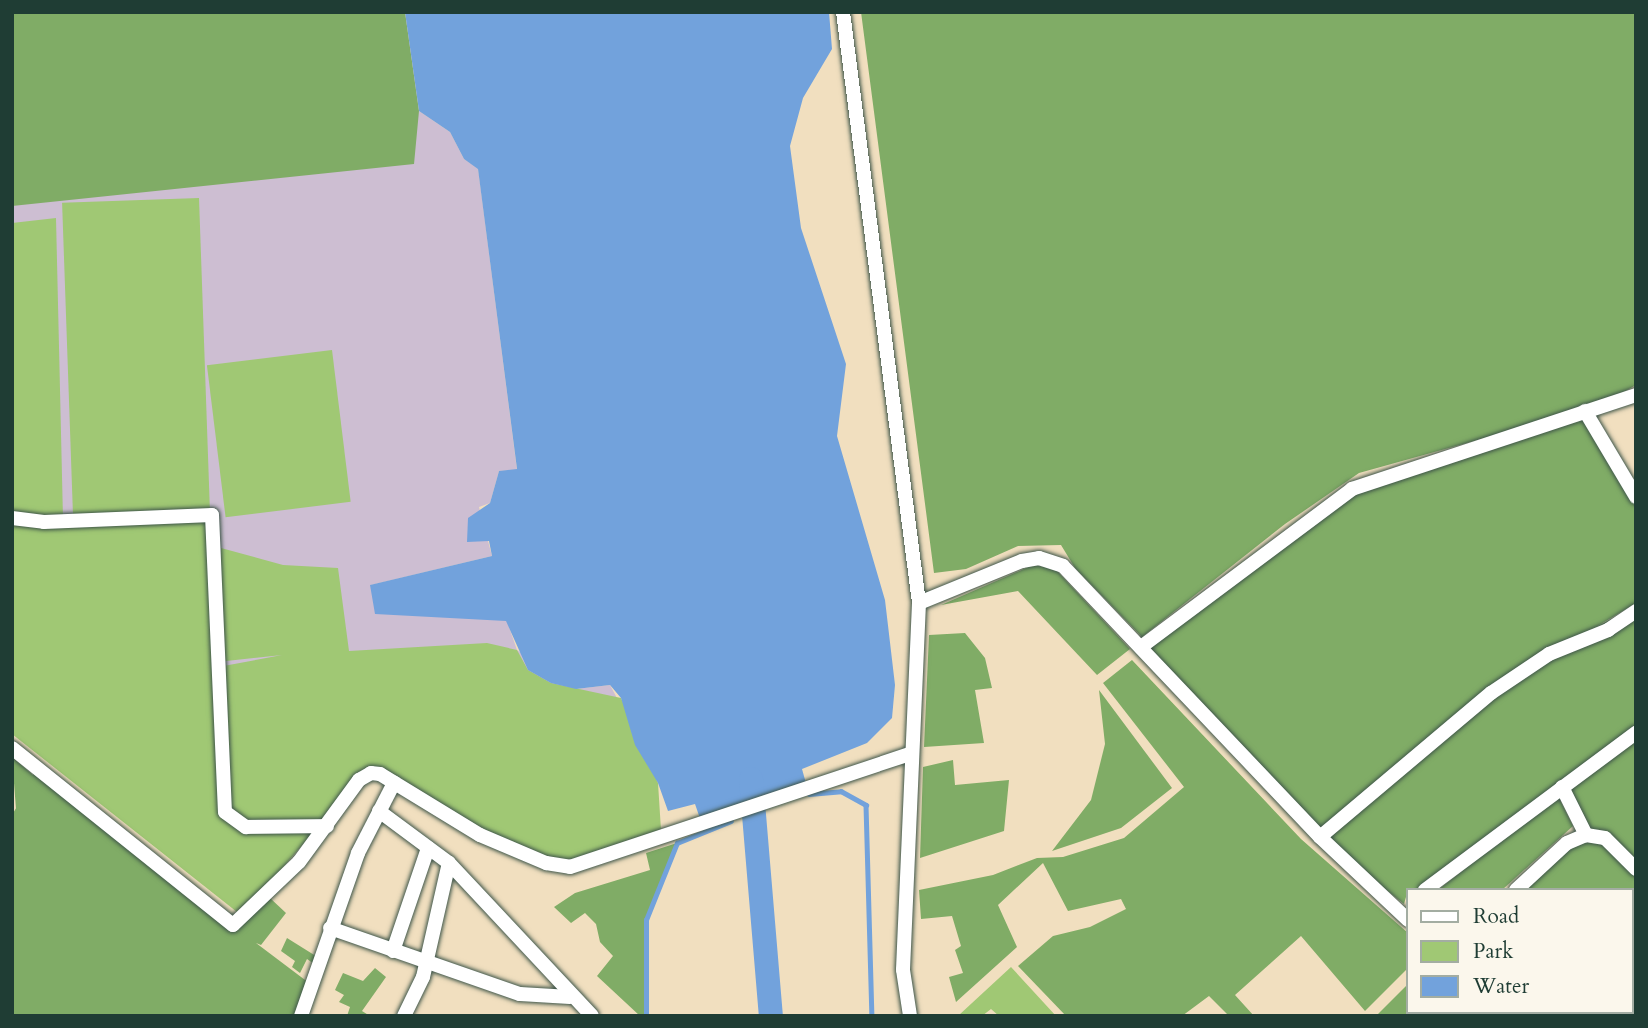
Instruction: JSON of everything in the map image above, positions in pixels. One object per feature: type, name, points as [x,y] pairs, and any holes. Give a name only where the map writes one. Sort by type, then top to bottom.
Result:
[{"type":"street","points":[[843,12],[919,603],[910,754],[903,970],[909,1016]]},
{"type":"street","points":[[1141,647],[1352,489],[1636,394]]},
{"type":"street","points":[[1585,411],[1636,497]]},
{"type":"street","points":[[12,518],[44,522],[212,516],[225,812],[246,827],[327,826]]},
{"type":"street","points":[[919,603],[1022,561],[1052,559],[1141,647],[1320,837],[1406,918]]},
{"type":"street","points":[[1320,837],[1491,693],[1549,654],[1608,630],[1636,611]]},
{"type":"street","points":[[1428,888],[1636,733]]},
{"type":"street","points":[[12,748],[233,925],[299,863],[365,775],[380,774],[480,835],[558,866],[591,864],[910,754]]},
{"type":"street","points":[[301,1016],[330,928],[379,811],[394,783]]},
{"type":"street","points":[[1562,787],[1586,835]]},
{"type":"street","points":[[379,811],[449,863],[570,997],[592,1016]]},
{"type":"street","points":[[1518,888],[1567,843],[1586,835],[1605,838],[1636,869]]},
{"type":"street","points":[[393,951],[428,848]]},
{"type":"street","points":[[404,1016],[427,964],[449,863]]},
{"type":"street","points":[[330,928],[427,964],[520,994],[570,997]]},
{"type":"shaded area","points":[[12,12],[419,111],[450,132],[464,159],[478,168],[517,470],[499,471],[490,503],[479,507],[492,556],[371,585],[507,621],[517,650],[576,689],[610,685],[626,715],[431,765],[12,724]]},
{"type":"green space","points":[[12,12],[405,12],[419,111],[414,164],[12,206]]},
{"type":"green space","points":[[861,12],[1636,12],[1636,385],[1599,406],[1359,473],[1285,524],[1142,637],[1075,568],[1061,545],[1018,546],[966,569],[934,573]]},
{"type":"green space","points":[[199,198],[210,511],[73,516],[62,203]]},
{"type":"green space","points":[[56,218],[63,519],[12,513],[12,223]]},
{"type":"green space","points":[[332,350],[351,502],[226,517],[207,365]]},
{"type":"green space","points":[[1585,411],[1636,500],[1636,603],[1596,627],[1636,606],[1636,733],[1426,888],[1406,888],[1404,904],[1320,837],[1141,647],[1352,489]]},
{"type":"green space","points":[[209,520],[220,804],[236,828],[317,828],[258,896],[237,912],[12,734],[12,521]]},
{"type":"green space","points":[[221,548],[283,565],[338,568],[349,651],[487,643],[517,650],[528,670],[551,683],[621,698],[658,783],[661,830],[570,867],[480,835],[371,773],[327,826],[246,827],[225,812],[218,667],[282,655],[217,662]]},
{"type":"green space","points":[[1033,565],[1055,569],[1130,649],[1097,675],[1018,591],[941,605]]},
{"type":"green space","points":[[965,633],[985,658],[992,688],[975,690],[984,743],[924,747],[929,635]]},
{"type":"green space","points":[[1132,660],[1301,839],[1406,931],[1406,970],[1365,1011],[1301,936],[1235,995],[1254,1016],[1229,1016],[1209,996],[1182,1016],[1066,1016],[1018,966],[1053,936],[1090,927],[1126,909],[1121,899],[1068,911],[1043,863],[998,905],[1017,947],[956,1002],[949,977],[963,973],[955,950],[961,946],[952,916],[921,919],[919,890],[993,875],[1037,858],[1063,857],[1124,838],[1184,787],[1103,683]]},
{"type":"green space","points":[[1099,690],[1172,788],[1121,828],[1052,851],[1091,800],[1105,744]]},
{"type":"green space","points":[[1636,740],[1636,864],[1588,831],[1566,787]]},
{"type":"green space","points":[[12,757],[33,775],[36,768],[232,924],[270,898],[286,913],[261,945],[256,943],[313,986],[299,1016],[12,1016],[12,815],[16,808]]},
{"type":"green space","points":[[953,760],[955,785],[1009,780],[1004,831],[920,858],[923,767]]},
{"type":"green space","points":[[1558,796],[1573,826],[1504,888],[1441,888]]},
{"type":"green space","points":[[1596,835],[1636,870],[1636,1016],[1376,1016],[1406,986],[1406,1014],[1634,1014],[1634,888],[1518,888],[1567,843]]},
{"type":"green space","points":[[677,843],[646,920],[646,1016],[640,1016],[597,976],[613,956],[600,942],[596,924],[585,913],[571,923],[554,907],[575,893],[650,870],[646,853]]},
{"type":"green space","points":[[287,938],[319,958],[317,966],[307,959],[300,973],[292,967],[295,961],[281,951]]},
{"type":"green space","points":[[1011,967],[1056,1016],[999,1016],[991,1009],[982,1016],[959,1015]]},
{"type":"green space","points":[[375,968],[386,977],[362,1011],[370,1016],[347,1016],[350,1007],[339,1002],[344,995],[335,990],[343,973],[363,981]]},
{"type":"water","points":[[405,12],[829,12],[832,49],[803,98],[790,146],[801,228],[846,364],[837,436],[885,600],[895,685],[892,718],[867,743],[802,769],[809,794],[704,830],[695,804],[668,811],[658,783],[635,745],[621,698],[610,685],[576,689],[551,683],[528,670],[506,621],[375,614],[370,585],[492,556],[489,541],[467,542],[468,518],[490,503],[499,471],[517,469],[478,169],[464,159],[450,132],[419,111]]},
{"type":"waterway","points":[[751,779],[771,1016]]},
{"type":"waterway","points":[[809,794],[841,791],[866,805],[872,1016]]},
{"type":"waterway","points":[[646,1016],[646,920],[677,843],[731,821]]}]
